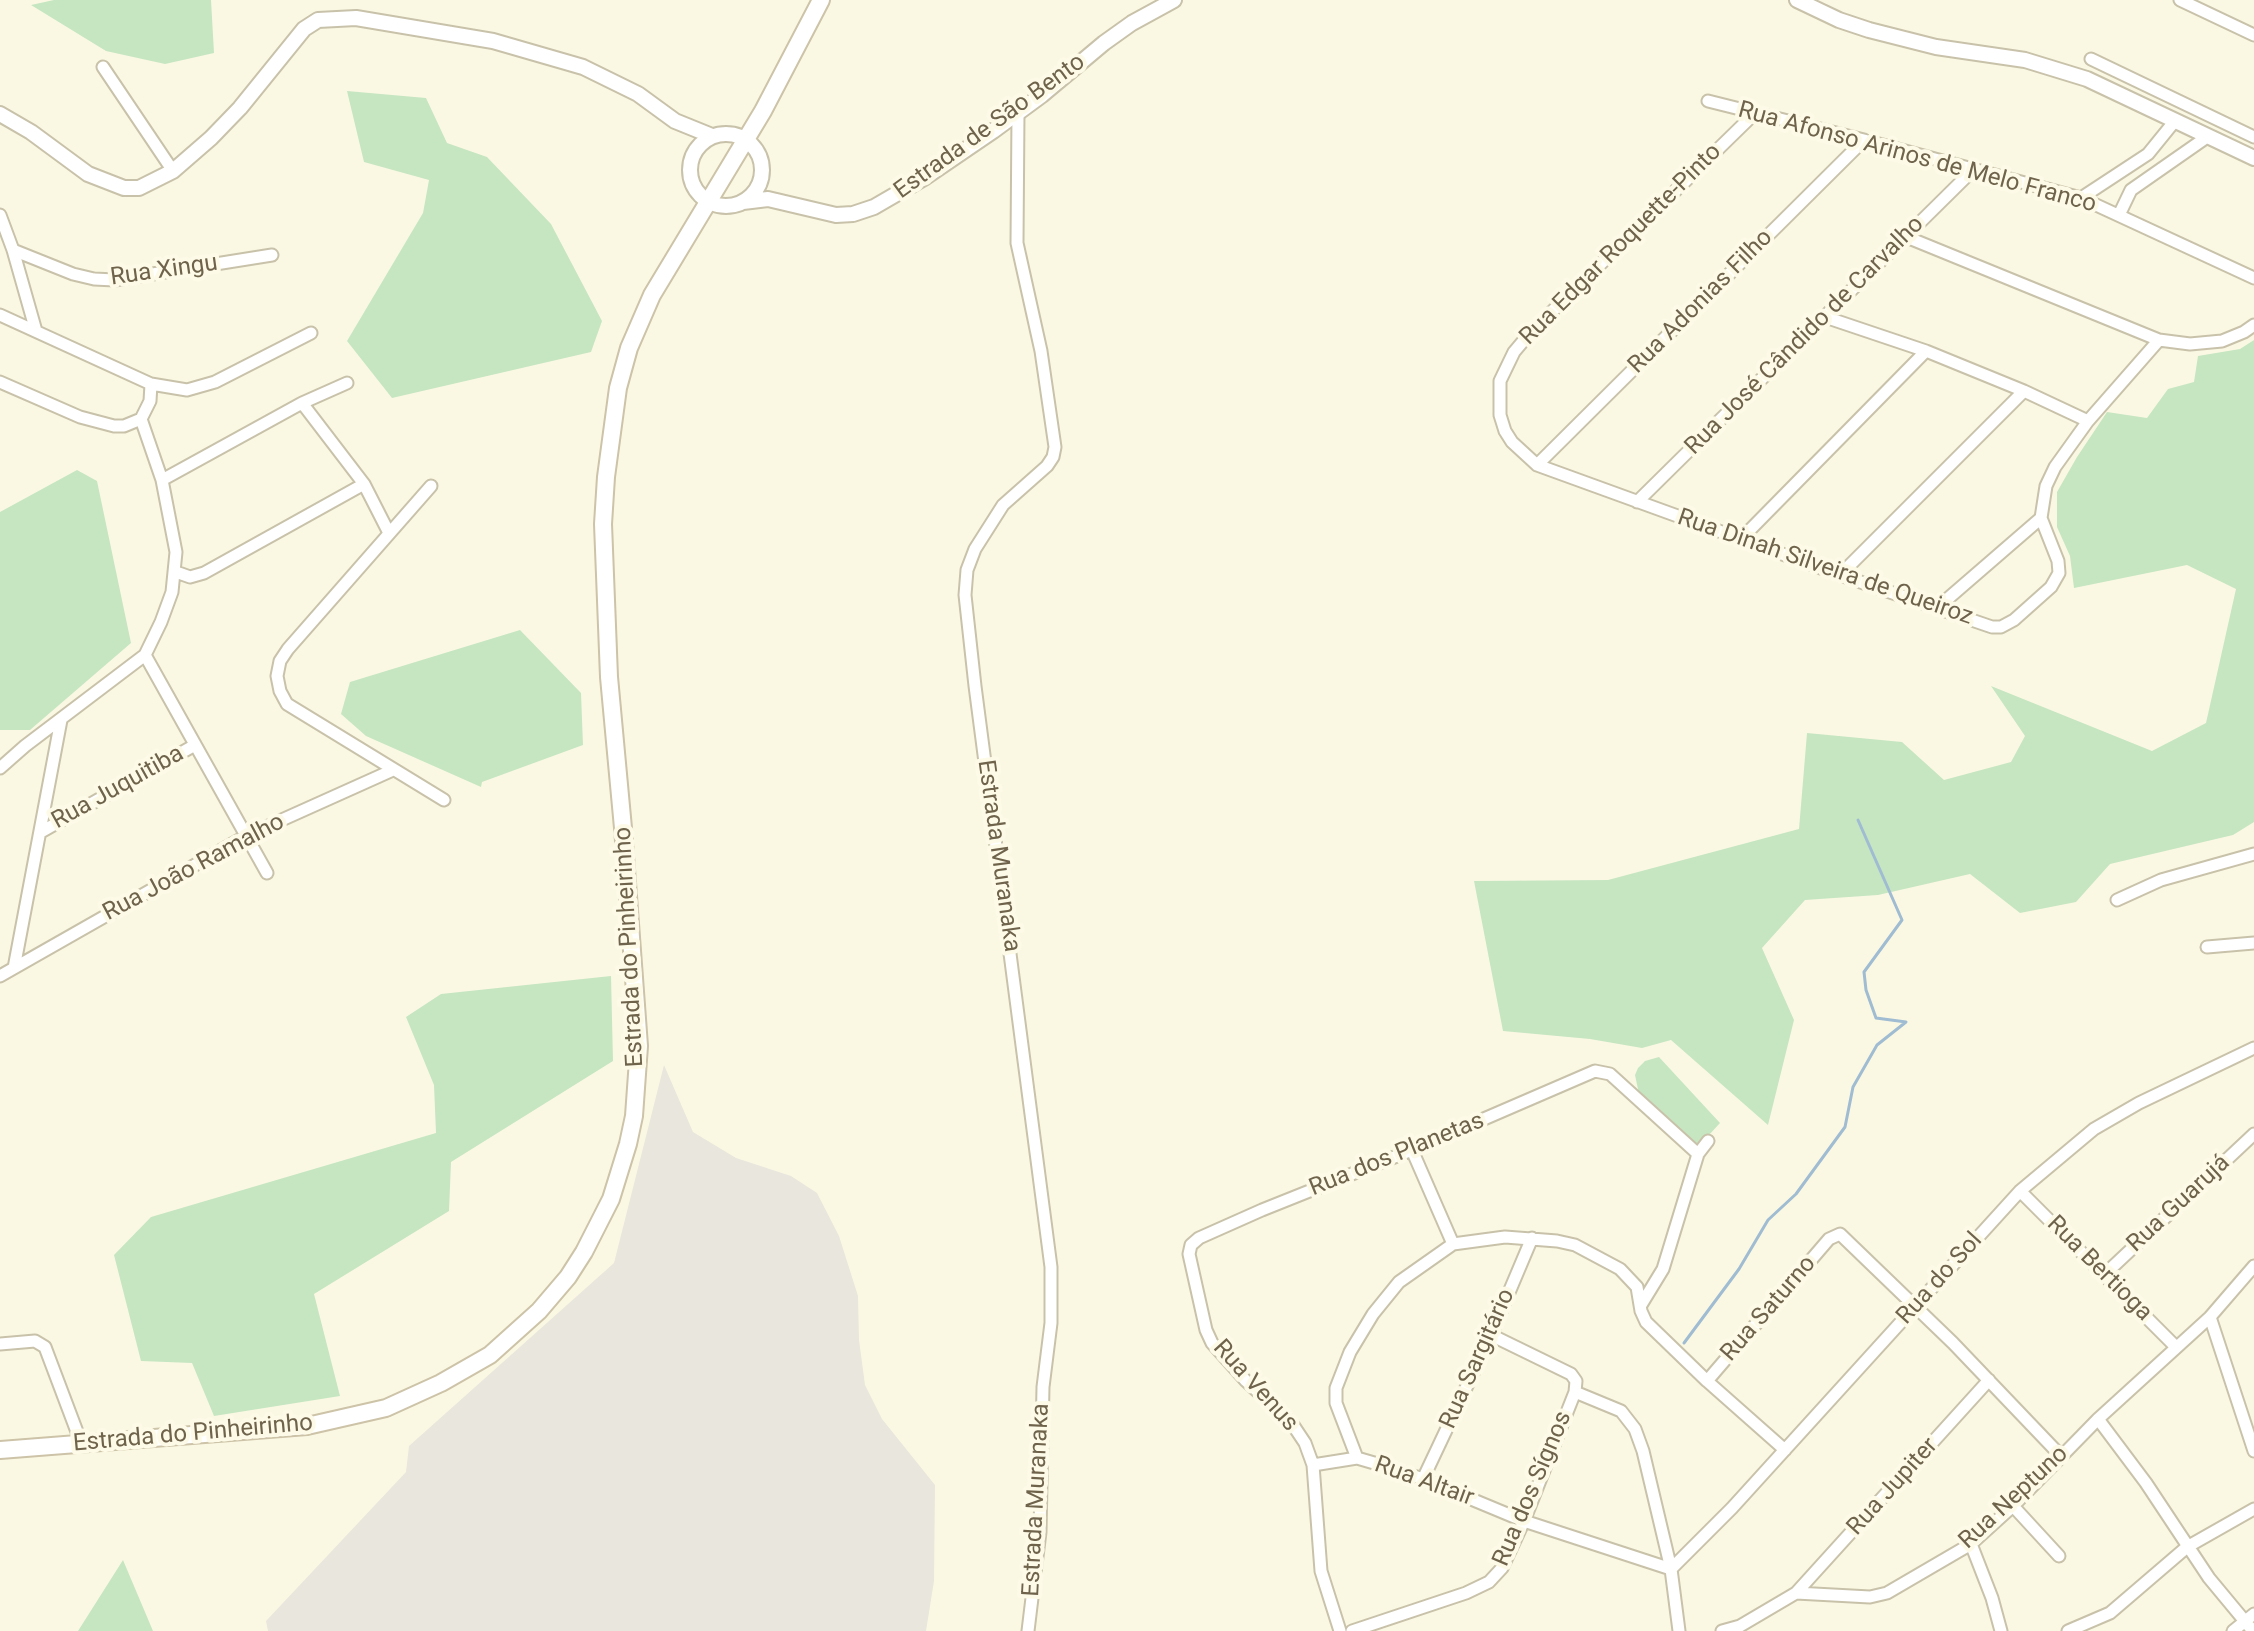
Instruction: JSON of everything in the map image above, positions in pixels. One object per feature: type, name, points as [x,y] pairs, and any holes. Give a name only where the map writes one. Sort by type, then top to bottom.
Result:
[{"type":"main road","name":"Estrada do Pinheirinho","points":[[0,1450],[307,1426],[386,1408],[479,1362],[515,1335],[568,1277],[599,1225],[620,1173],[634,1116],[639,1046],[609,677],[603,524],[618,388],[629,348],[652,295],[793,57],[821,0]]},
{"type":"street","name":"Estrada de São Bento","points":[[743,202],[768,199],[836,215],[853,214],[874,207],[924,178],[1018,113],[1113,37],[1174,0]]},
{"type":"street","points":[[1797,0],[1839,20],[1892,37],[2025,60],[2087,79],[2254,158]]},
{"type":"street","points":[[2180,0],[2254,35]]},
{"type":"street","points":[[0,114],[31,132],[88,174],[124,188],[139,188],[173,171],[211,138],[240,108],[304,29],[318,20],[332,18],[381,21],[442,31],[551,56],[612,80],[638,94],[675,121],[712,136],[735,134],[746,139],[759,156],[762,177],[752,196],[743,202],[719,206],[708,201],[692,184],[689,173],[694,150],[712,136]]},
{"type":"street","points":[[2091,59],[2254,137]]},
{"type":"street","points":[[103,67],[173,171]]},
{"type":"street","name":"Rua Afonso Arinos de Melo Franco","points":[[1708,101],[2081,198],[2254,278]]},
{"type":"street","name":"Estrada Muranaka","points":[[1018,113],[1017,243],[1041,351],[1055,447],[1047,466],[1003,505],[975,549],[967,570],[965,595],[1051,1267],[1051,1323],[1043,1387],[1040,1532],[1028,1631]]},
{"type":"street","name":"Rua Edgar Roquette-Pinto","points":[[1537,465],[1512,442],[1500,415],[1500,381],[1514,352],[1754,114]]},
{"type":"street","points":[[675,121],[686,142],[690,161]]},
{"type":"street","points":[[2081,198],[2154,148],[2174,122]]},
{"type":"street","points":[[2119,215],[2131,190],[2207,137]]},
{"type":"street","name":"Rua Adonias Filho","points":[[1537,465],[1864,140]]},
{"type":"street","name":"Rua José Cândido de Carvalho","points":[[1637,502],[1973,170]]},
{"type":"street","name":"Estrada de São Bento","points":[[762,177],[794,204]]},
{"type":"street","points":[[2113,178],[2131,190]]},
{"type":"street","points":[[0,215],[36,331]]},
{"type":"street","points":[[1904,236],[2159,340],[2190,344],[2222,341],[2254,325]]},
{"type":"street","name":"Rua Xingu","points":[[13,250],[73,274],[105,279],[143,276],[272,255]]},
{"type":"street","points":[[0,315],[151,384],[170,389],[200,388],[311,333]]},
{"type":"street","points":[[1825,317],[1926,351],[2088,421]]},
{"type":"street","points":[[1937,608],[2041,518],[2046,486],[2061,457],[2088,421],[2159,340]]},
{"type":"street","points":[[1741,539],[1926,351]]},
{"type":"street","points":[[0,382],[100,424],[124,426],[141,419],[150,401],[151,384]]},
{"type":"street","points":[[162,480],[302,403],[347,383]]},
{"type":"street","points":[[1840,575],[2024,391]]},
{"type":"street","points":[[302,403],[364,484],[389,533]]},
{"type":"street","points":[[0,768],[145,655],[161,622],[176,572],[176,552],[162,480],[141,419]]},
{"type":"street","name":"Rua Dinah Silveira de Queiroz","points":[[1537,465],[1992,627],[2001,627],[2014,620],[2051,587],[2059,573],[2058,561],[2041,518]]},
{"type":"street","points":[[176,572],[190,577],[204,573],[364,484]]},
{"type":"street","points":[[431,486],[288,649],[280,661],[277,676],[287,704],[444,800]]},
{"type":"street","points":[[145,655],[267,873]]},
{"type":"street","points":[[14,968],[61,720]]},
{"type":"street","name":"Rua Juquitiba","points":[[41,832],[195,745]]},
{"type":"street","name":"Rua João Ramalho","points":[[0,976],[246,836],[393,770]]},
{"type":"street","points":[[2117,900],[2161,880],[2254,854]]},
{"type":"street","points":[[2207,947],[2254,943]]},
{"type":"street","name":"Rua do Sol","points":[[1671,1569],[1732,1508],[2020,1191],[2094,1129],[2139,1103],[2254,1048]]},
{"type":"street","name":"Rua dos Planetas","points":[[1199,1238],[1595,1071],[1610,1074],[1698,1154]]},
{"type":"street","name":"Rua Guarujá","points":[[2105,1274],[2254,1134]]},
{"type":"street","points":[[1641,1305],[1670,1253],[1698,1154],[1708,1141]]},
{"type":"street","points":[[1313,1465],[1357,1458],[1336,1403],[1340,1376],[1359,1336],[1393,1289],[1414,1269],[1453,1244],[1412,1150]]},
{"type":"street","name":"Rua Bertioga","points":[[2020,1191],[2176,1347]]},
{"type":"street","name":"Rua Saturno","points":[[1453,1244],[1505,1237],[1532,1238],[1575,1245],[1606,1260],[1637,1287],[1646,1322],[1707,1381],[1829,1239],[1837,1234],[1848,1239],[1916,1306]]},
{"type":"street","name":"Rua Venus","points":[[1199,1238],[1191,1245],[1189,1254],[1206,1330],[1212,1343],[1246,1381],[1291,1422],[1305,1443],[1313,1465],[1321,1571],[1340,1631]]},
{"type":"street","name":"Rua Sargitário","points":[[1423,1479],[1491,1335],[1532,1238]]},
{"type":"street","name":"Rua Neptuno","points":[[1796,1593],[1860,1597],[1887,1593],[1971,1544],[2013,1506],[2060,1455],[2210,1317],[2254,1266]]},
{"type":"street","points":[[1916,1306],[2060,1455]]},
{"type":"street","points":[[2210,1317],[2254,1451]]},
{"type":"street","points":[[1491,1335],[1571,1374],[1576,1381],[1575,1392],[1621,1411],[1635,1429],[1647,1465],[1671,1569],[1679,1631]]},
{"type":"street","points":[[0,1344],[35,1341],[45,1347],[82,1445]]},
{"type":"street","name":"Rua Jupiter","points":[[1796,1593],[1989,1380]]},
{"type":"street","points":[[1707,1381],[1785,1450]]},
{"type":"street","name":"Rua dos Sígnos","points":[[1352,1631],[1466,1593],[1489,1582],[1502,1568],[1524,1521],[1575,1392]]},
{"type":"street","points":[[2098,1419],[2146,1483],[2218,1590],[2250,1617],[2253,1631]]},
{"type":"street","name":"Rua Altair","points":[[1357,1458],[1423,1479],[1524,1521],[1671,1569]]},
{"type":"street","points":[[2013,1506],[2059,1556]]},
{"type":"street","points":[[2068,1631],[2110,1613],[2187,1547],[2254,1509]]},
{"type":"street","points":[[1971,1544],[2001,1631]]},
{"type":"street","points":[[1722,1631],[1742,1628],[1796,1593]]},
{"type":"street","points":[[2233,1631],[2250,1617]]},
{"type":"shaded area","points":[[664,1065],[693,1132],[736,1158],[791,1176],[817,1193],[839,1236],[858,1296],[859,1340],[865,1385],[882,1419],[935,1485],[934,1581],[926,1631],[268,1631],[266,1621],[406,1472],[409,1446],[614,1263]]},
{"type":"green space","points":[[54,0],[211,0],[214,53],[165,64],[106,51],[31,5]]},
{"type":"green space","points":[[347,91],[426,98],[447,143],[487,157],[551,224],[602,321],[591,352],[392,398],[347,341],[423,213],[429,180],[364,162]]},
{"type":"green space","points":[[2254,340],[2254,822],[2233,835],[2110,864],[2076,902],[2020,913],[1970,874],[1878,895],[1805,900],[1762,948],[1794,1020],[1768,1125],[1671,1040],[1642,1048],[1590,1039],[1503,1031],[1474,881],[1608,880],[1799,829],[1807,733],[1902,742],[1944,780],[2011,762],[2025,736],[1991,686],[2152,751],[2206,723],[2236,589],[2187,565],[2074,588],[2070,556],[2057,527],[2057,492],[2107,412],[2147,418],[2168,389],[2194,382],[2198,356],[2240,349]]},
{"type":"green space","points":[[77,470],[97,481],[131,643],[30,730],[0,730],[0,512]]},
{"type":"green space","points":[[520,630],[581,693],[583,745],[482,782],[481,787],[366,736],[341,714],[350,682]]},
{"type":"green space","points":[[611,976],[613,1061],[451,1162],[449,1211],[314,1294],[340,1396],[214,1416],[192,1363],[141,1361],[114,1255],[151,1217],[436,1133],[434,1085],[406,1017],[441,994]]},
{"type":"green space","points":[[1659,1057],[1720,1123],[1697,1148],[1639,1094],[1635,1075],[1638,1068],[1645,1061]]},
{"type":"green space","points":[[123,1560],[153,1631],[78,1631]]},
{"type":"waterway","points":[[1684,1343],[1739,1269],[1768,1220],[1796,1194],[1845,1127],[1853,1087],[1877,1045],[1906,1022],[1876,1018],[1866,990],[1864,972],[1902,920],[1858,820]]}]
